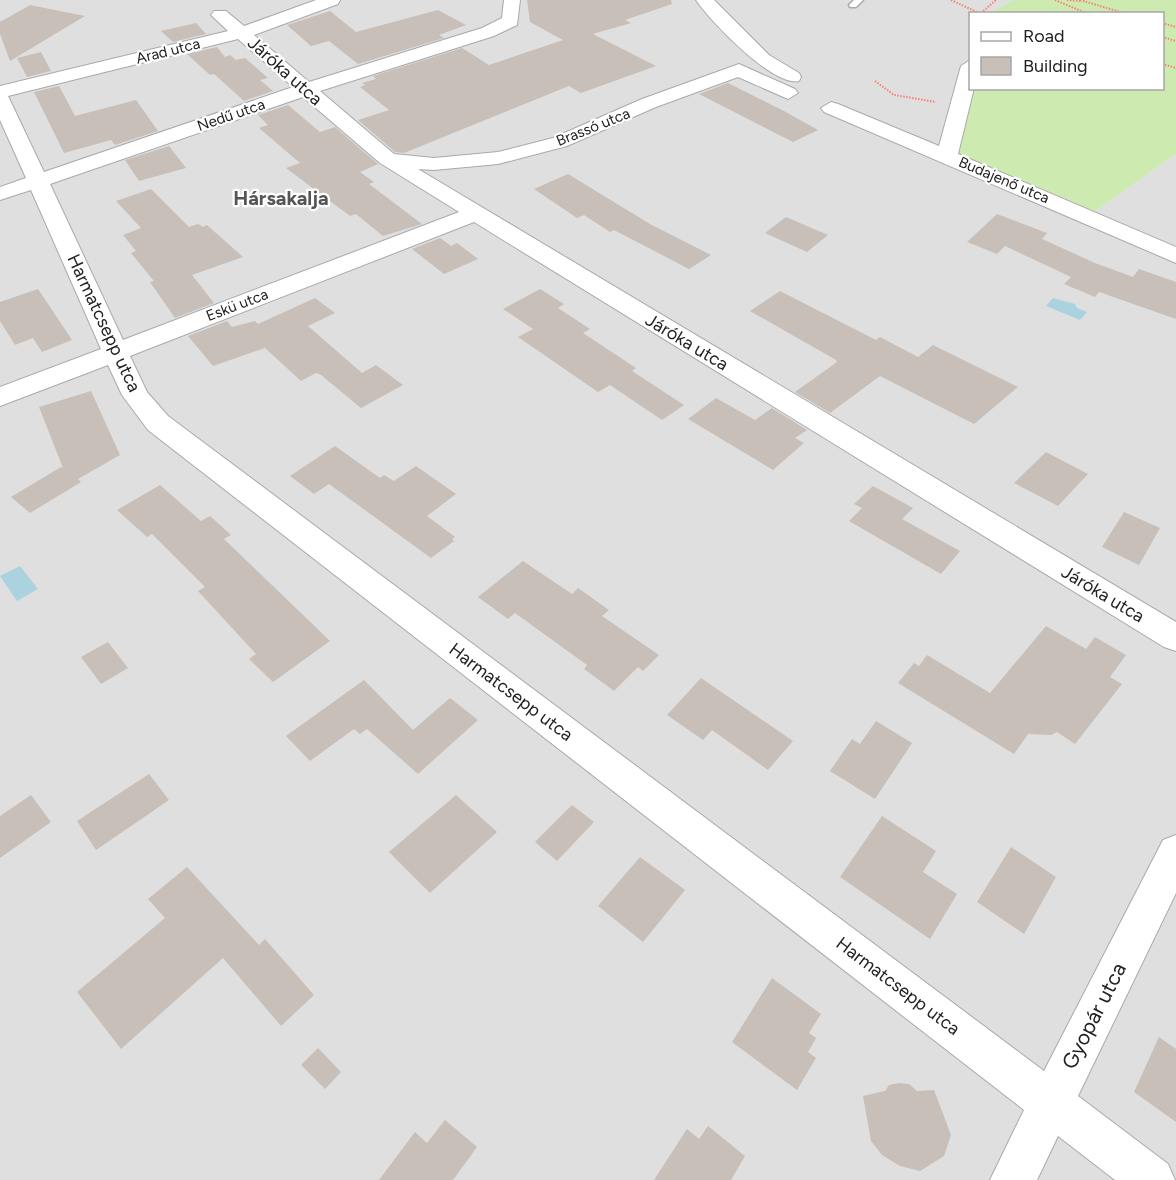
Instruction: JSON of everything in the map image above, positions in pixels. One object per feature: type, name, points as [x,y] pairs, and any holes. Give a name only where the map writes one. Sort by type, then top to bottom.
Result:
[{"type":"street","name":"Arad utca","points":[[0,92],[242,33],[332,0]]},
{"type":"street","name":"Nedű utca","points":[[0,194],[304,90],[488,32],[511,21],[512,0]]},
{"type":"street","name":"Brassó utca","points":[[387,159],[434,164],[508,155],[560,142],[649,103],[739,70],[790,85],[704,0]]},
{"type":"street","name":"Járóka utca","points":[[220,15],[304,90],[387,159],[474,214],[1176,638]]},
{"type":"street","points":[[947,156],[969,70]]},
{"type":"street","name":"Harmatcsepp utca","points":[[0,98],[40,181],[135,394],[158,423],[1152,1180]]},
{"type":"street","name":"Budajenő utca","points":[[831,108],[1176,256]]},
{"type":"street","name":"Eskü utca","points":[[0,397],[474,214]]},
{"type":"street","name":"Gyopár utca","points":[[1013,1180],[1176,853]]},
{"type":"path","points":[[951,0],[978,12]]},
{"type":"path","points":[[981,12],[996,0]]},
{"type":"path","points":[[1055,0],[1083,12]]},
{"type":"path","points":[[1067,0],[1084,1]]},
{"type":"path","points":[[1080,0],[1120,12]]},
{"type":"path","points":[[875,81],[880,87],[903,97],[960,105]]},
{"type":"shaded area","points":[[0,0],[1013,0],[991,12],[969,12],[969,90],[972,90],[1094,212],[1176,154],[1176,1180],[0,1180]]},
{"type":"green space","points":[[1013,0],[1176,0],[1176,154],[1094,212],[956,155],[972,90],[1164,90],[1164,12],[991,12]]},
{"type":"water","points":[[1053,298],[1075,304],[1077,308],[1087,312],[1080,320],[1046,306]]},
{"type":"water","points":[[20,566],[38,589],[17,601],[0,576]]},
{"type":"building","points":[[527,0],[671,0],[672,4],[625,20],[631,23],[593,34],[656,66],[581,93],[569,86],[404,153],[395,152],[358,120],[389,110],[360,87],[365,85],[362,83],[376,79],[373,76],[462,48],[489,65],[563,40],[530,22]]},
{"type":"building","points":[[30,5],[85,16],[10,61],[0,34],[0,22]]},
{"type":"building","points":[[438,10],[466,25],[439,35],[444,38],[358,64],[329,41],[311,46],[287,25],[330,11],[356,32]]},
{"type":"building","points":[[196,23],[206,34],[173,42],[161,31]]},
{"type":"building","points":[[217,47],[225,57],[230,55],[236,60],[245,58],[268,78],[260,80],[273,91],[244,101],[187,54]]},
{"type":"building","points":[[41,52],[51,71],[27,77],[17,58]]},
{"type":"building","points":[[728,83],[818,130],[793,142],[699,94]]},
{"type":"building","points":[[59,86],[75,116],[136,100],[158,131],[115,145],[111,140],[64,153],[34,92]]},
{"type":"building","points":[[288,105],[320,132],[335,127],[378,164],[360,172],[374,182],[369,184],[422,224],[383,236],[356,214],[350,216],[286,168],[300,163],[259,128],[268,125],[258,115]]},
{"type":"building","points":[[169,146],[186,168],[139,181],[125,160]]},
{"type":"building","points":[[568,174],[650,224],[711,255],[689,269],[614,230],[610,232],[584,215],[577,218],[534,189]]},
{"type":"building","points":[[151,189],[189,227],[198,224],[203,227],[207,225],[243,257],[192,275],[214,303],[175,318],[150,282],[154,281],[131,253],[136,251],[123,235],[141,228],[116,201]]},
{"type":"building","points":[[997,214],[1047,233],[1042,239],[1095,263],[1133,277],[1139,269],[1176,282],[1176,319],[1099,292],[1095,297],[1064,284],[1071,277],[1005,246],[997,254],[967,242]]},
{"type":"building","points":[[786,217],[828,235],[807,252],[765,233]]},
{"type":"building","points":[[440,238],[451,246],[457,243],[478,259],[444,274],[412,249]]},
{"type":"building","points":[[38,289],[72,340],[42,352],[33,338],[15,345],[0,321],[0,302]]},
{"type":"building","points":[[540,289],[564,304],[558,308],[590,329],[583,333],[636,368],[632,371],[684,405],[662,420],[610,385],[598,392],[518,337],[533,329],[503,309]]},
{"type":"building","points":[[780,291],[876,340],[880,337],[918,357],[933,345],[1018,387],[974,424],[880,376],[830,413],[795,392],[837,362],[836,360],[750,311]]},
{"type":"building","points":[[315,298],[335,313],[308,326],[362,373],[376,365],[403,385],[361,408],[321,375],[316,373],[301,381],[265,348],[213,366],[188,336],[227,321],[232,327],[255,321],[258,324]]},
{"type":"building","points":[[91,391],[120,455],[78,479],[81,482],[30,513],[11,497],[61,467],[63,468],[39,407]]},
{"type":"building","points":[[716,398],[755,420],[772,408],[807,430],[795,438],[804,443],[773,470],[688,419]]},
{"type":"building","points":[[335,446],[380,478],[384,475],[394,481],[416,466],[456,494],[427,516],[455,537],[452,539],[454,541],[431,558],[329,484],[314,494],[290,476]]},
{"type":"building","points":[[1046,452],[1088,474],[1058,506],[1014,483]]},
{"type":"building","points":[[160,485],[201,521],[210,516],[231,535],[224,539],[330,641],[273,682],[249,659],[256,654],[198,591],[205,587],[152,534],[147,537],[117,510]]},
{"type":"building","points":[[873,486],[913,508],[902,519],[960,551],[941,574],[849,521],[862,508],[854,504]]},
{"type":"building","points":[[1124,512],[1160,528],[1139,565],[1102,547]]},
{"type":"building","points":[[523,561],[572,594],[578,588],[609,610],[602,616],[659,655],[643,671],[638,667],[614,691],[584,669],[587,665],[515,613],[508,619],[478,597]]},
{"type":"building","points":[[1046,626],[1086,649],[1095,637],[1126,655],[1110,677],[1122,684],[1075,744],[1057,732],[1051,735],[1028,734],[1014,754],[898,683],[914,663],[919,666],[927,655],[990,693]]},
{"type":"building","points":[[108,642],[128,668],[101,684],[81,657]]},
{"type":"building","points":[[701,678],[793,741],[768,770],[712,730],[703,740],[667,715]]},
{"type":"building","points":[[364,680],[413,730],[450,698],[478,720],[418,774],[367,729],[360,734],[354,729],[310,761],[286,736]]},
{"type":"building","points":[[876,721],[912,743],[875,799],[830,771],[852,739],[860,744]]},
{"type":"building","points":[[149,774],[169,800],[96,850],[77,821]]},
{"type":"building","points":[[31,795],[51,822],[0,858],[0,816]]},
{"type":"building","points":[[456,795],[497,832],[430,893],[389,852]]},
{"type":"building","points":[[572,805],[594,822],[557,861],[535,842]]},
{"type":"building","points":[[882,816],[936,851],[923,872],[957,894],[930,939],[840,877]]},
{"type":"building","points":[[1011,847],[1056,877],[1024,934],[977,902]]},
{"type":"building","points":[[640,857],[685,890],[643,942],[598,906]]},
{"type":"building","points":[[187,867],[259,945],[265,939],[314,995],[281,1026],[223,958],[121,1049],[77,992],[165,918],[148,899]]},
{"type":"building","points":[[772,978],[821,1014],[809,1033],[816,1038],[808,1052],[816,1058],[797,1090],[732,1042]]},
{"type":"building","points":[[1159,1037],[1176,1049],[1176,1122],[1134,1092]]},
{"type":"building","points":[[318,1048],[341,1072],[325,1089],[301,1065]]},
{"type":"building","points":[[909,1084],[917,1091],[934,1090],[951,1135],[944,1156],[920,1171],[900,1166],[882,1155],[871,1141],[863,1096],[885,1091],[889,1085]]},
{"type":"building","points":[[445,1120],[477,1147],[453,1180],[379,1180],[415,1132],[427,1143]]},
{"type":"building","points":[[708,1126],[745,1156],[731,1180],[654,1180],[687,1129],[699,1139]]},
{"type":"district","name":"Hársakalja","points":[[281,198]]}]
